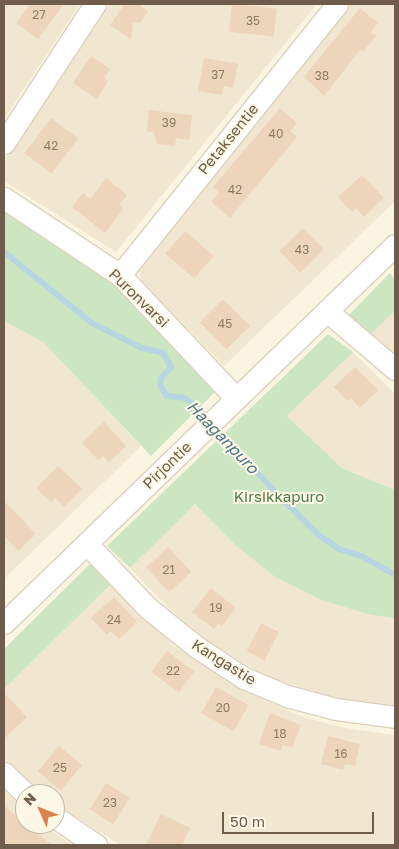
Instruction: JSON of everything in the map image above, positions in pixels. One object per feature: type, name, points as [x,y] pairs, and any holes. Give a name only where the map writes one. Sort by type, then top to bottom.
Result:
[{"type":"street","points":[[4,143],[95,4]]},
{"type":"street","name":"Petaksentie","points":[[120,275],[337,4]]},
{"type":"street","name":"Puronvarsi","points":[[4,198],[120,275],[236,398]]},
{"type":"street","name":"Pirjontie","points":[[4,623],[395,245]]},
{"type":"street","points":[[327,311],[395,369]]},
{"type":"street","name":"Kangastie","points":[[87,544],[148,608],[198,648],[244,678],[287,696],[336,709],[395,717]]},
{"type":"street","points":[[4,773],[16,784]]},
{"type":"street","points":[[65,825],[96,845]]},
{"type":"shaded area","points":[[4,4],[80,4],[4,119]]},
{"type":"shaded area","points":[[110,4],[317,4],[116,252],[4,181],[4,162]]},
{"type":"shaded area","points":[[351,4],[395,4],[395,201],[224,366],[141,280],[139,267]]},
{"type":"shaded area","points":[[395,311],[395,361],[370,335]]},
{"type":"shaded area","points":[[4,321],[43,342],[141,446],[4,579]]},
{"type":"shaded area","points":[[353,352],[395,394],[395,490],[342,468],[287,416]]},
{"type":"shaded area","points":[[195,504],[234,544],[275,577],[321,600],[371,615],[395,618],[395,711],[341,702],[262,674],[208,641],[172,611],[130,568]]},
{"type":"shaded area","points":[[111,584],[175,646],[237,688],[303,717],[345,728],[395,735],[395,845],[120,845],[65,809],[65,784],[31,784],[4,757],[4,689]]},
{"type":"shaded area","points":[[4,791],[15,801],[15,834],[57,834],[73,845],[4,845]]},
{"type":"green space","points":[[4,206],[44,230],[111,282],[158,325],[215,392],[151,456],[43,342],[4,321]]},
{"type":"green space","points":[[390,273],[395,279],[395,311],[370,335],[348,316]]},
{"type":"green space","name":"Kirsikkapuro","points":[[328,334],[353,352],[287,416],[342,468],[395,490],[395,618],[371,615],[321,600],[275,577],[234,544],[195,504],[130,568],[107,546]]},
{"type":"green space","points":[[91,563],[111,584],[4,689],[4,649]]},
{"type":"building","points":[[30,4],[64,4],[38,39],[16,23]]},
{"type":"building","points":[[125,4],[138,4],[148,11],[140,23],[133,22],[131,39],[110,25]]},
{"type":"building","points":[[232,4],[277,9],[274,37],[229,32]]},
{"type":"building","points":[[360,8],[378,23],[371,32],[376,36],[363,52],[360,50],[324,96],[304,77]]},
{"type":"building","points":[[91,56],[110,69],[104,78],[108,81],[97,99],[73,83]]},
{"type":"building","points":[[204,58],[238,64],[233,88],[224,86],[222,95],[198,91]]},
{"type":"building","points":[[280,108],[297,123],[290,131],[297,137],[230,218],[211,202],[219,193],[213,187]]},
{"type":"building","points":[[149,110],[192,115],[189,140],[176,138],[175,146],[157,144],[154,132],[147,132]]},
{"type":"building","points":[[51,118],[78,138],[52,174],[25,153]]},
{"type":"building","points":[[362,175],[384,198],[364,217],[356,208],[352,212],[338,197]]},
{"type":"building","points":[[106,178],[127,195],[119,205],[124,208],[105,233],[72,207],[83,193],[90,199]]},
{"type":"building","points":[[303,228],[324,250],[300,273],[279,251]]},
{"type":"building","points":[[185,231],[214,256],[194,279],[165,254]]},
{"type":"building","points":[[223,299],[250,326],[227,349],[200,322]]},
{"type":"building","points":[[355,367],[378,390],[360,408],[351,398],[347,401],[334,387]]},
{"type":"building","points":[[104,422],[126,446],[109,462],[103,456],[98,460],[82,443]]},
{"type":"building","points":[[58,466],[82,489],[64,507],[55,498],[51,502],[36,488]]},
{"type":"building","points":[[4,501],[36,534],[18,551],[4,536]]},
{"type":"building","points":[[168,547],[191,572],[169,592],[146,567]]},
{"type":"building","points":[[211,588],[236,608],[222,626],[218,623],[214,629],[192,612]]},
{"type":"building","points":[[114,597],[137,622],[119,639],[111,631],[107,635],[91,618]]},
{"type":"building","points":[[261,623],[279,632],[264,661],[246,652]]},
{"type":"building","points":[[167,651],[194,671],[179,692],[151,672]]},
{"type":"building","points":[[216,687],[248,705],[234,731],[201,713]]},
{"type":"building","points":[[4,693],[27,717],[4,739]]},
{"type":"building","points":[[270,713],[301,725],[292,748],[283,745],[280,751],[259,744]]},
{"type":"building","points":[[328,736],[360,744],[355,766],[345,764],[343,770],[321,764]]},
{"type":"building","points":[[59,746],[82,765],[65,786],[65,784],[53,784],[38,771]]},
{"type":"building","points":[[106,783],[130,798],[113,824],[90,809]]},
{"type":"building","points":[[4,805],[15,815],[15,834],[38,834],[52,845],[4,845]]},
{"type":"building","points":[[161,814],[190,828],[182,845],[146,845]]},
{"type":"waterway","name":"Haaganpuro","points":[[4,252],[92,323],[142,348],[163,353],[171,367],[161,378],[160,385],[167,396],[185,398],[198,408],[279,496],[320,536],[339,549],[363,557],[395,575]]}]
